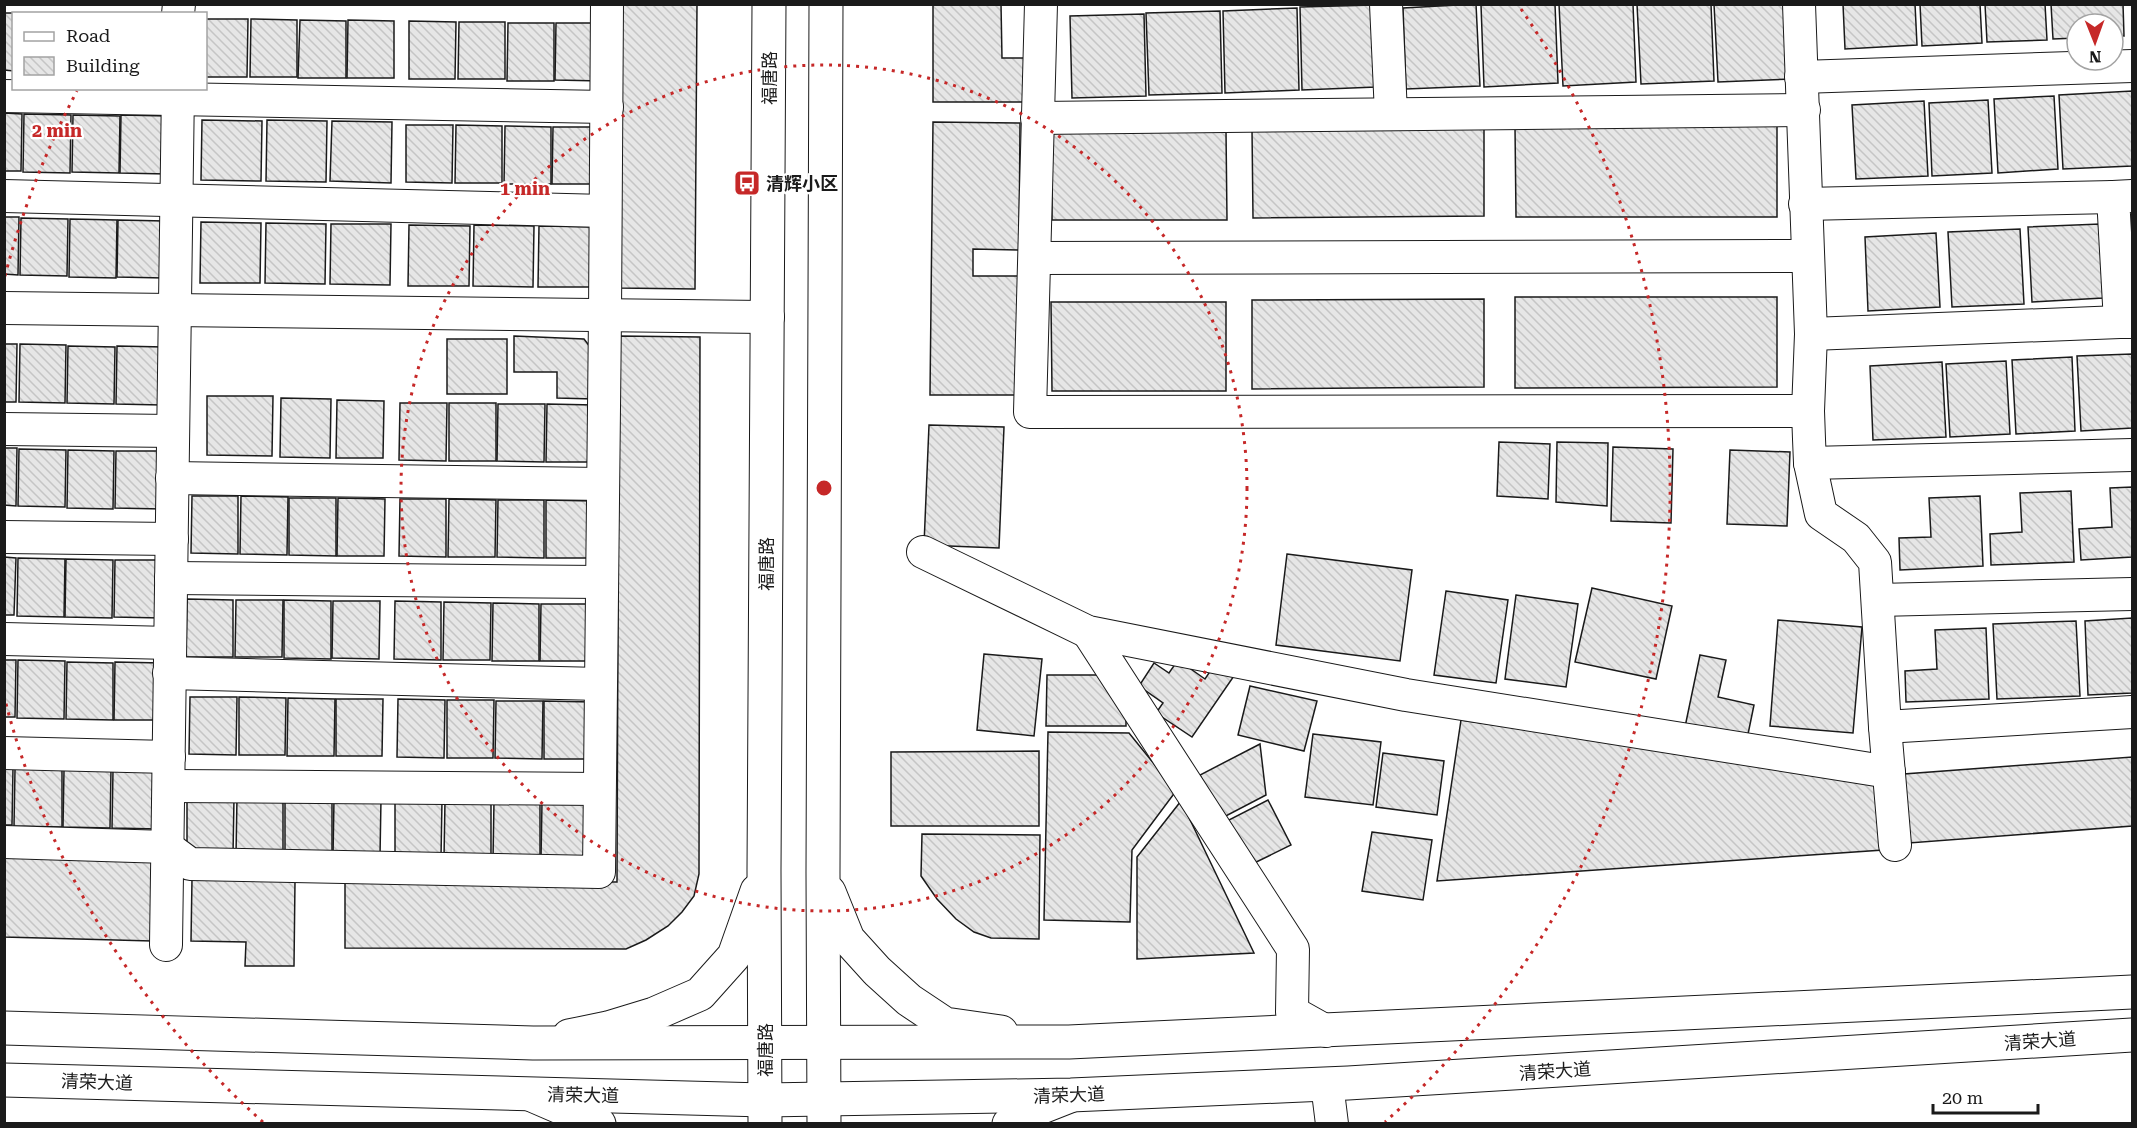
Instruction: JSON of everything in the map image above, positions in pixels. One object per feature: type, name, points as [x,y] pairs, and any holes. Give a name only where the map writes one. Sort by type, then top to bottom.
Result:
[{"type":"main road","name":"福唐路","points":[[765,1112],[764,870],[769,4]]},
{"type":"main road","points":[[824,1112],[826,4]]},
{"type":"main road","points":[[533,1043],[608,1028],[654,1014],[700,994],[734,956],[764,870]]},
{"type":"main road","points":[[823,873],[848,939],[877,971],[909,1000],[945,1024],[1069,1042]]},
{"type":"main road","points":[[4,1028],[533,1043],[1069,1042],[2133,992]]},
{"type":"main road","name":"清荣大道","points":[[4,1080],[530,1094],[765,1112],[824,1112],[1071,1095],[1327,1084],[2133,1035]]},
{"type":"main road","points":[[530,1094],[598,1124]]},
{"type":"main road","points":[[1009,1124],[1024,1114],[1071,1095]]},
{"type":"street","points":[[4,842],[167,847],[190,864],[599,872],[607,4]]},
{"type":"street","points":[[1041,4],[1036,118],[1035,258],[1030,412],[1808,411]]},
{"type":"street","points":[[1386,4],[1391,114]]},
{"type":"street","points":[[1799,4],[1811,334],[1808,411],[1810,463],[1821,514],[1856,538],[1875,562],[1895,845]]},
{"type":"street","points":[[1801,77],[2133,66]]},
{"type":"street","points":[[4,96],[178,94],[607,107]]},
{"type":"street","points":[[166,945],[178,94]]},
{"type":"street","points":[[1036,118],[1803,110]]},
{"type":"street","points":[[4,196],[605,211]]},
{"type":"street","points":[[1805,204],[2123,196],[2126,322],[1811,334]]},
{"type":"street","points":[[1035,258],[1807,256]]},
{"type":"street","points":[[4,308],[768,317]]},
{"type":"street","points":[[4,429],[173,431]]},
{"type":"street","points":[[1810,463],[2133,455]]},
{"type":"street","points":[[172,478],[603,484]]},
{"type":"street","points":[[4,537],[172,539]]},
{"type":"street","points":[[923,552],[1088,632],[1406,695],[1889,772]]},
{"type":"street","points":[[171,578],[602,582]]},
{"type":"street","points":[[1878,600],[2133,594]]},
{"type":"street","points":[[1088,632],[1293,949],[1292,1012],[1326,1031]]},
{"type":"street","points":[[4,639],[170,658],[600,684]]},
{"type":"street","points":[[1885,727],[2133,712]]},
{"type":"street","points":[[4,753],[169,771],[599,789]]},
{"type":"street","points":[[1327,1084],[1332,1124]]},
{"type":"building","points":[[621,4],[697,4],[695,289],[619,288]]},
{"type":"building","points":[[933,4],[1001,4],[1002,58],[1027,58],[1027,102],[933,102]]},
{"type":"building","points":[[1476,4],[1480,86],[1406,89],[1403,8]]},
{"type":"building","points":[[1555,4],[1558,83],[1484,87],[1481,5]]},
{"type":"building","points":[[1559,4],[1633,4],[1636,82],[1563,86]]},
{"type":"building","points":[[1637,4],[1711,4],[1714,81],[1641,84]]},
{"type":"building","points":[[1714,4],[1788,4],[1792,79],[1718,82]]},
{"type":"building","points":[[1843,4],[1915,4],[1917,45],[1845,49]]},
{"type":"building","points":[[1920,4],[1980,4],[1982,43],[1922,46]]},
{"type":"building","points":[[1985,4],[2045,4],[2047,40],[1987,42]]},
{"type":"building","points":[[2051,4],[2123,4],[2123,12],[2065,12],[2065,38],[2053,39]]},
{"type":"building","points":[[1374,5],[1376,87],[1302,90],[1300,7]]},
{"type":"building","points":[[1297,8],[1299,90],[1225,93],[1223,11]]},
{"type":"building","points":[[1220,11],[1222,93],[1149,95],[1146,13]]},
{"type":"building","points":[[4,13],[12,13],[12,71],[4,70]]},
{"type":"building","points":[[1144,14],[1146,96],[1072,98],[1070,16]]},
{"type":"building","points":[[207,19],[248,19],[247,77],[207,77]]},
{"type":"building","points":[[251,19],[297,20],[297,77],[250,77]]},
{"type":"building","points":[[300,20],[346,21],[346,78],[298,78]]},
{"type":"building","points":[[348,20],[394,21],[394,78],[347,78]]},
{"type":"building","points":[[409,21],[456,22],[455,79],[409,79]]},
{"type":"building","points":[[459,22],[505,22],[505,79],[458,79]]},
{"type":"building","points":[[508,23],[554,23],[554,81],[507,81]]},
{"type":"building","points":[[556,23],[603,23],[602,81],[555,80]]},
{"type":"building","points":[[2132,91],[2132,166],[2063,169],[2059,95]]},
{"type":"building","points":[[2054,96],[2058,169],[1998,173],[1994,99]]},
{"type":"building","points":[[1988,100],[1992,173],[1932,176],[1929,103]]},
{"type":"building","points":[[1924,101],[1928,176],[1856,179],[1852,105]]},
{"type":"building","points":[[4,113],[22,114],[21,171],[4,171]]},
{"type":"building","points":[[24,114],[71,115],[70,173],[23,172]]},
{"type":"building","points":[[73,115],[120,116],[119,173],[72,172]]},
{"type":"building","points":[[121,115],[168,116],[167,174],[120,173]]},
{"type":"building","points":[[202,120],[262,121],[261,181],[201,180]]},
{"type":"building","points":[[267,120],[327,121],[326,182],[266,181]]},
{"type":"building","points":[[332,121],[392,122],[391,183],[330,181]]},
{"type":"building","points":[[933,122],[1020,123],[1019,250],[973,249],[973,276],[1021,276],[1020,395],[930,395]]},
{"type":"building","points":[[406,125],[453,125],[452,183],[406,182]]},
{"type":"building","points":[[456,125],[502,126],[502,183],[455,183]]},
{"type":"building","points":[[505,126],[551,127],[551,184],[504,184]]},
{"type":"building","points":[[1777,126],[1777,217],[1516,217],[1515,127]]},
{"type":"building","points":[[553,127],[600,127],[599,184],[552,184]]},
{"type":"building","points":[[1484,128],[1484,216],[1253,218],[1252,129]]},
{"type":"building","points":[[1226,131],[1227,220],[1052,220],[1052,132]]},
{"type":"building","points":[[4,217],[19,217],[18,275],[4,274]]},
{"type":"building","points":[[21,218],[68,219],[67,276],[20,275]]},
{"type":"building","points":[[70,219],[117,220],[116,278],[69,277]]},
{"type":"building","points":[[118,220],[165,221],[164,278],[117,277]]},
{"type":"building","points":[[201,222],[261,223],[260,283],[200,283]]},
{"type":"building","points":[[266,223],[326,224],[325,284],[265,283]]},
{"type":"building","points":[[331,224],[391,224],[390,285],[330,284]]},
{"type":"building","points":[[2100,224],[2103,298],[2032,302],[2028,227]]},
{"type":"building","points":[[409,225],[470,226],[469,286],[408,286]]},
{"type":"building","points":[[474,225],[534,226],[533,287],[473,286]]},
{"type":"building","points":[[539,226],[599,227],[599,287],[538,287]]},
{"type":"building","points":[[2020,229],[2024,304],[1952,307],[1948,232]]},
{"type":"building","points":[[1936,233],[1940,307],[1868,311],[1865,237]]},
{"type":"building","points":[[1515,297],[1777,297],[1777,387],[1515,388]]},
{"type":"building","points":[[1484,299],[1484,387],[1252,389],[1252,300]]},
{"type":"building","points":[[1051,302],[1226,302],[1226,391],[1052,391]]},
{"type":"building","points":[[514,336],[584,339],[594,352],[594,399],[557,398],[557,372],[514,372]]},
{"type":"building","points":[[619,336],[700,337],[699,874],[694,896],[668,926],[626,949],[345,948],[345,881],[617,882]]},
{"type":"building","points":[[447,339],[507,339],[507,394],[447,394]]},
{"type":"building","points":[[4,344],[17,344],[16,402],[4,402]]},
{"type":"building","points":[[20,344],[66,345],[65,403],[19,402]]},
{"type":"building","points":[[68,346],[115,347],[114,404],[67,403]]},
{"type":"building","points":[[117,346],[164,347],[162,405],[116,404]]},
{"type":"building","points":[[2132,354],[2132,428],[2081,431],[2077,356]]},
{"type":"building","points":[[2072,357],[2075,431],[2016,434],[2012,360]]},
{"type":"building","points":[[2006,361],[2010,434],[1950,437],[1946,364]]},
{"type":"building","points":[[1942,362],[1946,437],[1873,440],[1870,366]]},
{"type":"building","points":[[207,396],[273,396],[272,456],[207,455]]},
{"type":"building","points":[[281,398],[331,399],[330,458],[280,457]]},
{"type":"building","points":[[337,400],[384,401],[383,458],[336,458]]},
{"type":"building","points":[[400,403],[447,403],[446,461],[399,460]]},
{"type":"building","points":[[449,403],[496,403],[496,461],[449,461]]},
{"type":"building","points":[[498,404],[545,404],[544,462],[497,461]]},
{"type":"building","points":[[547,404],[594,405],[593,462],[546,462]]},
{"type":"building","points":[[929,425],[1004,427],[999,548],[924,545]]},
{"type":"building","points":[[1499,442],[1550,444],[1548,499],[1497,496]]},
{"type":"building","points":[[1557,442],[1608,443],[1607,506],[1556,502]]},
{"type":"building","points":[[1613,447],[1673,449],[1671,523],[1611,521]]},
{"type":"building","points":[[4,448],[17,448],[16,506],[4,505]]},
{"type":"building","points":[[19,449],[66,450],[65,507],[18,506]]},
{"type":"building","points":[[68,450],[114,451],[113,509],[67,508]]},
{"type":"building","points":[[1730,450],[1790,452],[1787,526],[1727,524]]},
{"type":"building","points":[[116,451],[163,451],[162,509],[115,508]]},
{"type":"building","points":[[2132,487],[2132,557],[2081,560],[2079,529],[2112,527],[2110,488]]},
{"type":"building","points":[[2071,491],[2074,562],[1991,565],[1990,534],[2022,532],[2020,493]]},
{"type":"building","points":[[192,496],[238,496],[238,554],[191,553]]},
{"type":"building","points":[[241,496],[288,497],[287,555],[240,554]]},
{"type":"building","points":[[1980,496],[1983,566],[1900,570],[1899,538],[1931,537],[1929,498]]},
{"type":"building","points":[[289,498],[336,498],[336,556],[289,555]]},
{"type":"building","points":[[338,498],[385,499],[384,556],[337,556]]},
{"type":"building","points":[[400,499],[446,499],[446,557],[399,556]]},
{"type":"building","points":[[449,499],[496,500],[495,557],[448,557]]},
{"type":"building","points":[[498,500],[544,500],[544,558],[497,557]]},
{"type":"building","points":[[546,500],[593,501],[592,558],[546,558]]},
{"type":"building","points":[[1287,554],[1412,570],[1400,661],[1276,645]]},
{"type":"building","points":[[4,557],[16,558],[14,615],[4,615]]},
{"type":"building","points":[[18,558],[65,559],[64,617],[17,616]]},
{"type":"building","points":[[66,559],[113,560],[112,618],[65,617]]},
{"type":"building","points":[[115,560],[162,560],[161,618],[114,617]]},
{"type":"building","points":[[1592,588],[1672,606],[1656,679],[1575,662]]},
{"type":"building","points":[[1446,591],[1508,600],[1496,683],[1434,675]]},
{"type":"building","points":[[1516,595],[1578,604],[1566,687],[1505,679]]},
{"type":"building","points":[[187,599],[233,600],[233,657],[186,657]]},
{"type":"building","points":[[236,600],[283,600],[282,657],[235,657]]},
{"type":"building","points":[[284,600],[331,601],[331,659],[284,658]]},
{"type":"building","points":[[333,601],[380,601],[379,659],[332,658]]},
{"type":"building","points":[[395,601],[441,602],[441,660],[394,659]]},
{"type":"building","points":[[444,602],[491,603],[490,660],[443,660]]},
{"type":"building","points":[[493,603],[539,604],[539,661],[492,661]]},
{"type":"building","points":[[541,604],[588,604],[587,661],[540,661]]},
{"type":"building","points":[[2132,618],[2132,693],[2088,695],[2085,621]]},
{"type":"building","points":[[1778,620],[1862,627],[1853,733],[1770,726]]},
{"type":"building","points":[[2076,621],[2080,696],[1997,699],[1993,624]]},
{"type":"building","points":[[1986,628],[1989,699],[1906,702],[1905,671],[1937,669],[1935,630]]},
{"type":"building","points":[[984,654],[1042,659],[1034,736],[977,730]]},
{"type":"building","points":[[1700,655],[1726,660],[1718,697],[1754,705],[1747,739],[1685,727]]},
{"type":"building","points":[[4,660],[16,660],[15,717],[4,717]]},
{"type":"building","points":[[18,660],[65,661],[64,719],[17,718]]},
{"type":"building","points":[[1178,660],[1205,679],[1217,661],[1236,673],[1192,737],[1156,713],[1163,703],[1139,686],[1154,663],[1169,673]]},
{"type":"building","points":[[67,662],[113,663],[113,720],[66,719]]},
{"type":"building","points":[[115,662],[162,663],[161,720],[114,720]]},
{"type":"building","points":[[1047,675],[1101,675],[1126,706],[1126,726],[1046,726]]},
{"type":"building","points":[[1250,686],[1317,701],[1304,751],[1238,735]]},
{"type":"building","points":[[190,697],[237,697],[236,755],[189,754]]},
{"type":"building","points":[[239,697],[286,698],[285,755],[239,755]]},
{"type":"building","points":[[288,698],[335,699],[334,756],[287,756]]},
{"type":"building","points":[[336,699],[383,699],[382,756],[336,756]]},
{"type":"building","points":[[398,699],[445,700],[444,758],[397,757]]},
{"type":"building","points":[[447,700],[494,700],[493,758],[447,758]]},
{"type":"building","points":[[496,701],[543,701],[542,759],[495,758]]},
{"type":"building","points":[[544,701],[592,702],[591,759],[544,759]]},
{"type":"building","points":[[1461,720],[1879,781],[1883,850],[1437,881]]},
{"type":"building","points":[[1048,732],[1129,733],[1176,791],[1132,850],[1130,922],[1044,920]]},
{"type":"building","points":[[1313,734],[1381,742],[1373,805],[1305,797]]},
{"type":"building","points":[[1260,744],[1266,795],[1222,818],[1200,775]]},
{"type":"building","points":[[1039,751],[1039,826],[891,826],[891,752]]},
{"type":"building","points":[[1383,753],[1444,761],[1437,815],[1376,807]]},
{"type":"building","points":[[2132,757],[2132,826],[1909,843],[1904,774]]},
{"type":"building","points":[[4,768],[13,768],[12,825],[4,825]]},
{"type":"building","points":[[15,769],[62,769],[62,827],[14,826]]},
{"type":"building","points":[[64,770],[111,770],[110,828],[63,827]]},
{"type":"building","points":[[113,770],[160,771],[159,829],[112,828]]},
{"type":"building","points":[[187,797],[234,798],[233,855],[187,855]]},
{"type":"building","points":[[237,797],[283,798],[283,855],[236,855]]},
{"type":"building","points":[[285,798],[332,799],[332,857],[285,856]]},
{"type":"building","points":[[334,799],[381,799],[380,856],[333,856]]},
{"type":"building","points":[[395,799],[442,800],[441,858],[395,857]]},
{"type":"building","points":[[445,800],[491,801],[491,858],[444,858]]},
{"type":"building","points":[[1268,800],[1291,845],[1244,868],[1221,824]]},
{"type":"building","points":[[494,801],[540,802],[540,859],[493,859]]},
{"type":"building","points":[[1181,801],[1254,953],[1137,959],[1137,857]]},
{"type":"building","points":[[542,802],[589,802],[588,859],[541,859]]},
{"type":"building","points":[[1372,832],[1432,840],[1423,900],[1362,891]]},
{"type":"building","points":[[922,834],[1040,835],[1039,939],[991,938],[974,932],[956,919],[937,899],[921,876]]},
{"type":"building","points":[[4,857],[154,862],[152,941],[4,937]]},
{"type":"building","points":[[192,879],[295,881],[294,966],[245,966],[246,942],[191,941]]},
{"type":"place","name":"清辉小区","points":[[747,183]]}]
